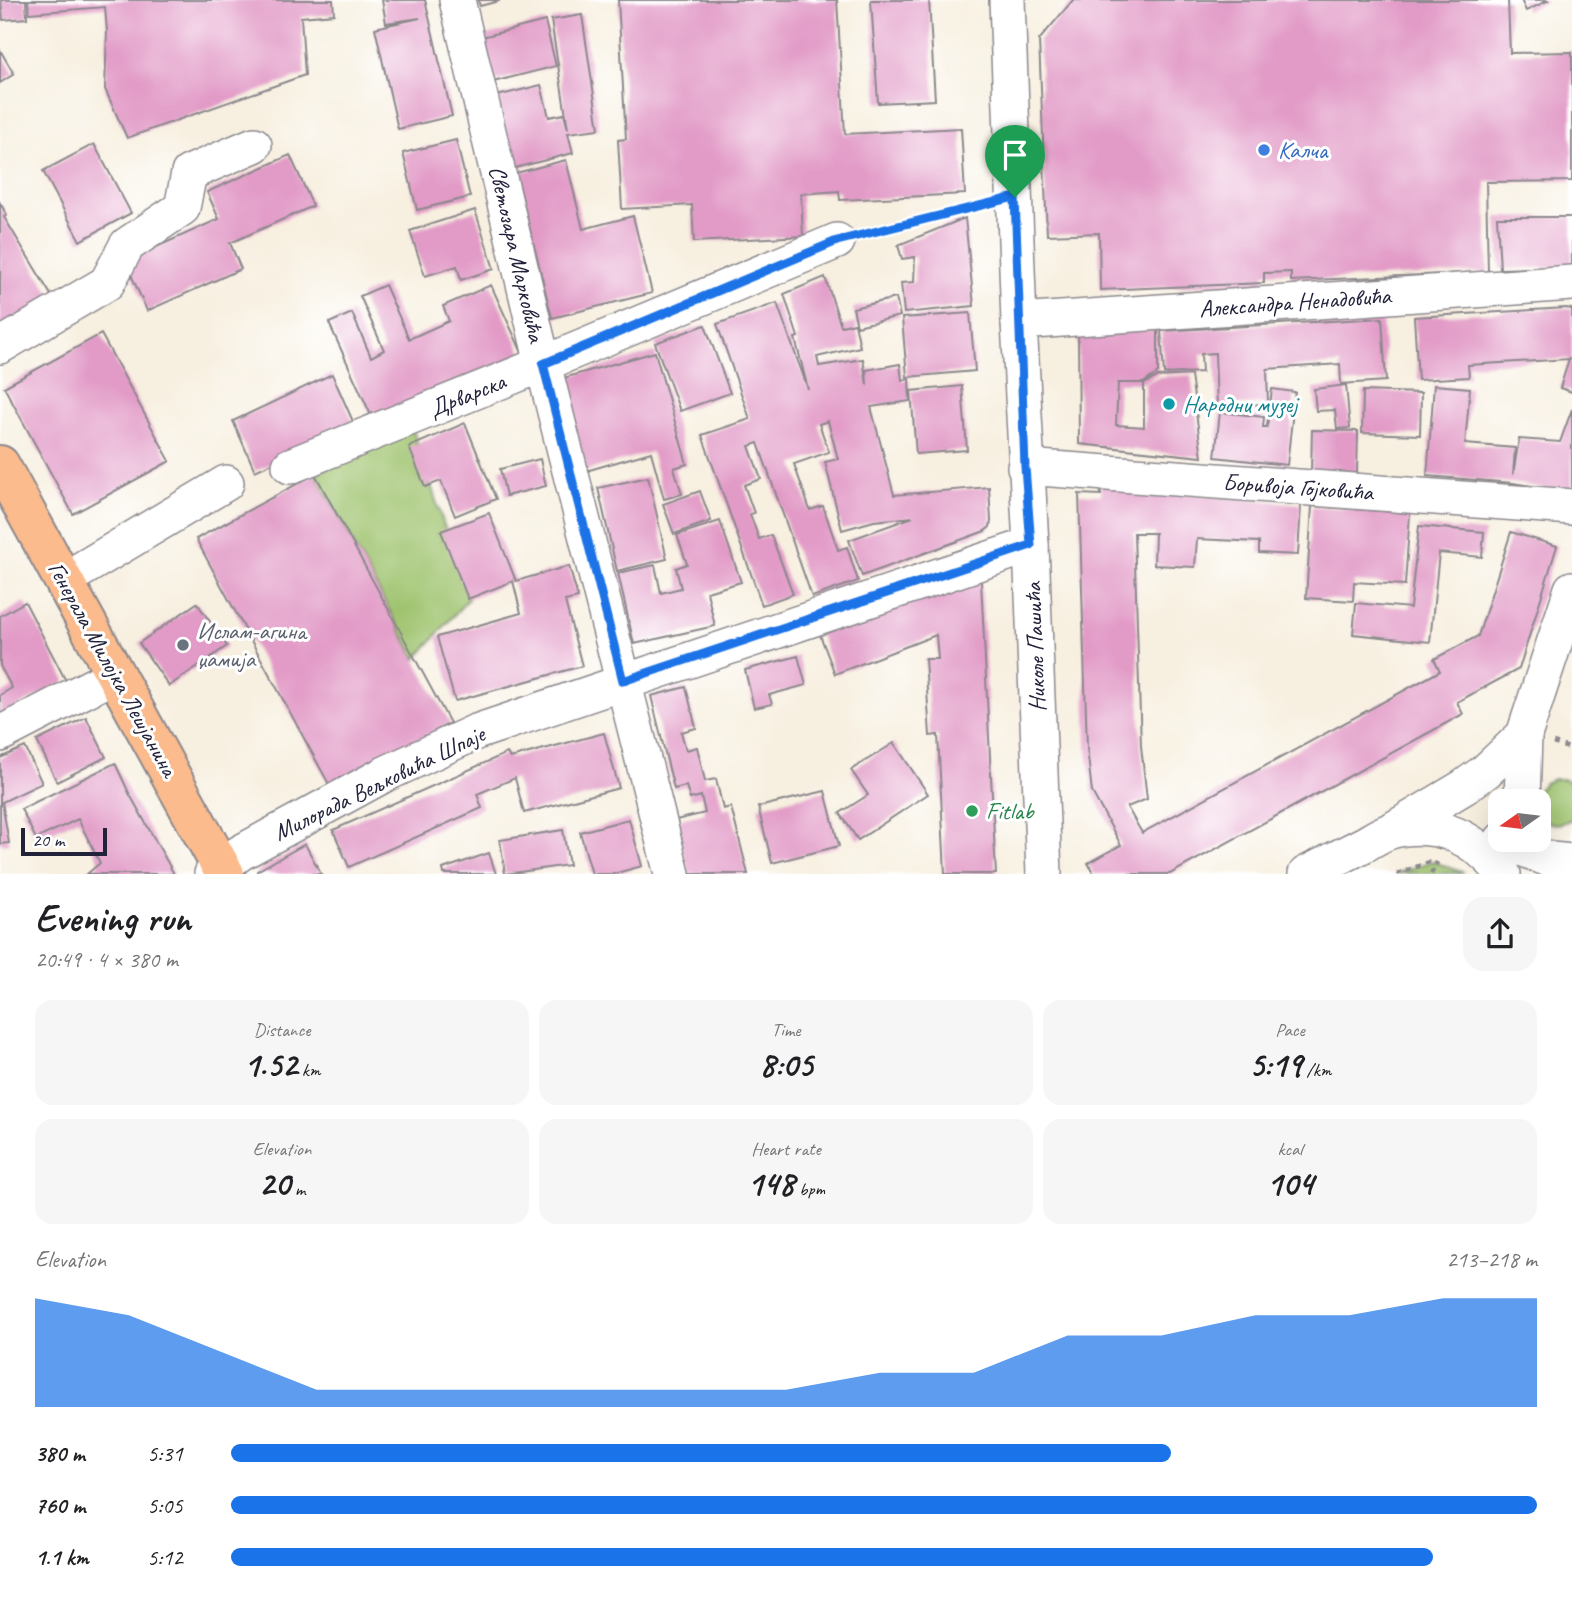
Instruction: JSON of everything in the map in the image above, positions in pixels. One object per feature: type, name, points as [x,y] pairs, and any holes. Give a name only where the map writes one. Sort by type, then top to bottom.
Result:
[{"type":"main road","name":"Генерала Милојка Лешјанина","points":[[0,464],[116,674],[219,871]]},
{"type":"street","name":"Светозара Марковића","points":[[457,0],[543,364],[672,873]]},
{"type":"street","name":"Николе Пашића","points":[[1007,0],[1018,323],[1031,545],[1044,873]]},
{"type":"street","points":[[0,346],[107,283],[127,245],[182,208],[189,173],[254,145]]},
{"type":"street","name":"Дрварска","points":[[290,467],[837,241]]},
{"type":"street","name":"Александра Ненадовића","points":[[1018,323],[1572,283]]},
{"type":"street","name":"Боривоја Гојковића","points":[[1025,467],[1572,507]]},
{"type":"street","points":[[64,580],[226,483]]},
{"type":"street","name":"Милорада Вељковића Шпаје","points":[[219,871],[240,853],[385,774],[476,732],[1031,545]]},
{"type":"street","points":[[1522,789],[1524,735],[1572,589]]},
{"type":"street","points":[[0,734],[116,674]]},
{"type":"street","points":[[1306,873],[1392,830],[1464,787],[1486,771],[1524,735]]},
{"type":"street","points":[[1433,827],[1461,836],[1486,852],[1503,873]]},
{"type":"street","points":[[1392,830],[1461,827],[1488,835]]},
{"type":"street","points":[[1534,852],[1560,862]]},
{"type":"path","points":[[837,241],[1015,197]]},
{"type":"path","points":[[1397,873],[1438,859],[1431,873]]},
{"type":"green space","points":[[412,427],[468,599],[416,659],[315,474]]},
{"type":"green space","points":[[1564,779],[1572,783],[1572,819],[1562,823],[1551,823],[1551,789],[1539,789],[1544,783]]},
{"type":"green space","points":[[1432,861],[1464,873],[1397,873]]},
{"type":"building","points":[[1,0],[26,0],[27,18],[3,20]]},
{"type":"building","points":[[28,0],[333,0],[334,14],[301,17],[305,75],[127,138],[105,89],[105,7],[29,13]]},
{"type":"building","points":[[382,0],[425,0],[452,116],[398,129],[375,28],[420,18],[386,23]]},
{"type":"building","points":[[478,0],[499,0],[499,1],[480,6]]},
{"type":"building","points":[[618,0],[837,0],[845,134],[961,128],[965,194],[840,200],[839,191],[801,194],[803,236],[694,242],[692,205],[622,209],[618,140],[626,139]]},
{"type":"building","points":[[871,0],[929,0],[935,100],[878,103]]},
{"type":"building","name":"Калча","points":[[1073,0],[1508,0],[1510,53],[1572,52],[1572,181],[1486,182],[1488,272],[1291,281],[1291,272],[1264,273],[1264,283],[1100,290],[1099,233],[1047,235],[1039,40]]},
{"type":"building","points":[[1521,0],[1549,0],[1526,11]]},
{"type":"building","points":[[582,15],[599,129],[568,133],[573,153],[515,168],[497,96],[541,85],[549,117],[564,114],[568,129],[551,20]]},
{"type":"building","points":[[545,21],[556,66],[493,82],[482,37]]},
{"type":"building","points":[[0,50],[14,74],[0,83]]},
{"type":"building","points":[[456,140],[470,197],[417,210],[403,153]]},
{"type":"building","points":[[94,144],[131,213],[80,241],[43,171]]},
{"type":"building","points":[[290,155],[313,206],[230,243],[241,269],[147,311],[125,261],[219,219],[207,192]]},
{"type":"building","points":[[566,160],[583,229],[633,216],[652,293],[552,318],[516,173]]},
{"type":"building","points":[[0,203],[7,215],[4,217],[57,305],[0,339]]},
{"type":"building","points":[[475,210],[494,269],[461,280],[457,266],[425,276],[410,231]]},
{"type":"building","points":[[1497,217],[1572,217],[1572,267],[1500,269]]},
{"type":"building","points":[[965,218],[974,306],[904,313],[901,283],[914,282],[915,257],[902,259],[898,245]]},
{"type":"building","points":[[825,277],[841,326],[855,323],[860,347],[817,357],[819,366],[863,359],[867,385],[866,370],[900,364],[902,380],[909,379],[910,401],[871,407],[894,495],[989,487],[990,527],[862,576],[849,540],[913,517],[874,521],[842,530],[825,462],[838,459],[828,421],[819,424],[829,452],[794,464],[810,510],[823,506],[838,550],[847,547],[858,581],[812,597],[758,443],[749,446],[761,479],[744,485],[754,513],[750,514],[759,539],[771,535],[793,594],[762,605],[702,435],[750,419],[717,324],[777,303],[808,389],[795,338],[798,337],[784,294]]},
{"type":"building","points":[[385,285],[409,339],[449,321],[443,306],[491,285],[523,355],[374,422],[329,323],[352,313],[371,357],[384,350],[360,296]]},
{"type":"building","points":[[896,298],[900,316],[857,326],[853,308]]},
{"type":"building","points":[[1572,309],[1572,392],[1560,388],[1569,359],[1468,365],[1469,377],[1418,380],[1414,317]]},
{"type":"building","points":[[970,313],[975,371],[907,377],[902,318]]},
{"type":"building","points":[[1382,318],[1386,381],[1341,384],[1340,364],[1267,369],[1268,404],[1217,406],[1215,353],[1201,354],[1202,372],[1164,374],[1161,331]]},
{"type":"building","points":[[705,325],[730,393],[680,411],[655,343]]},
{"type":"building","name":"Народни музеј","points":[[1158,330],[1158,373],[1143,383],[1118,383],[1116,425],[1144,427],[1144,384],[1157,377],[1191,375],[1202,457],[1079,444],[1078,331]]},
{"type":"building","points":[[101,334],[170,461],[73,514],[4,387]]},
{"type":"building","points":[[655,352],[687,464],[674,468],[682,494],[664,499],[651,452],[586,471],[560,379]]},
{"type":"building","points":[[332,374],[355,426],[255,471],[233,421]]},
{"type":"building","points":[[1346,385],[1350,428],[1337,429],[1335,410],[1316,411],[1314,389]]},
{"type":"building","points":[[1434,385],[1470,388],[1465,444],[1515,448],[1513,475],[1519,439],[1560,442],[1572,409],[1572,493],[1513,483],[1427,476]]},
{"type":"building","points":[[962,386],[967,450],[916,454],[911,391]]},
{"type":"building","points":[[1272,389],[1295,392],[1287,465],[1215,457],[1220,412],[1264,417],[1263,427],[1267,427]]},
{"type":"building","points":[[1363,391],[1421,393],[1420,435],[1362,433]]},
{"type":"building","points":[[465,423],[496,499],[455,516],[441,481],[425,487],[409,447]]},
{"type":"building","points":[[1312,430],[1358,431],[1357,473],[1311,472]]},
{"type":"building","points":[[540,459],[546,486],[506,496],[500,469]]},
{"type":"building","points":[[315,474],[450,723],[331,788],[196,539]]},
{"type":"building","points":[[648,477],[667,559],[617,571],[598,488]]},
{"type":"building","points":[[1100,485],[1301,504],[1298,555],[1259,553],[1259,542],[1197,539],[1195,567],[1154,565],[1155,533],[1134,533],[1141,746],[1147,799],[1127,807],[1142,833],[1440,671],[1434,659],[1478,636],[1511,532],[1557,546],[1519,669],[1457,702],[1463,714],[1170,874],[1094,874],[1088,863],[1121,845],[1092,792],[1087,748],[1079,494],[1101,495]]},
{"type":"building","points":[[700,491],[711,521],[674,534],[663,504]]},
{"type":"building","points":[[1312,506],[1410,513],[1405,585],[1354,582],[1353,601],[1306,598]]},
{"type":"building","points":[[489,513],[516,581],[569,566],[578,598],[565,601],[582,666],[455,701],[437,637],[521,613],[513,581],[468,599],[441,531]]},
{"type":"building","points":[[720,521],[741,582],[707,592],[715,626],[634,644],[618,573],[655,565],[661,593],[681,588],[676,568],[687,564],[677,535]]},
{"type":"building","points":[[1419,526],[1484,532],[1482,557],[1439,553],[1430,642],[1353,634],[1356,603],[1410,608]]},
{"type":"building","points":[[981,581],[996,874],[945,874],[938,735],[930,736],[925,659],[938,659],[936,635],[835,674],[817,627],[933,584]]},
{"type":"building","points":[[25,602],[66,681],[0,716],[0,695],[12,688],[0,666],[0,616]]},
{"type":"building","name":"Ислам-агина џамија","points":[[197,603],[227,646],[169,686],[139,643]]},
{"type":"building","points":[[798,656],[806,685],[769,695],[772,704],[754,708],[745,670]]},
{"type":"building","points":[[686,687],[696,728],[681,732],[686,750],[697,747],[705,781],[716,779],[723,809],[731,807],[748,874],[689,874],[676,820],[705,813],[701,796],[690,799],[686,786],[674,789],[651,696]]},
{"type":"building","points":[[86,717],[106,757],[57,782],[37,741]]},
{"type":"building","points":[[604,733],[619,788],[524,813],[515,778],[477,794],[482,808],[349,867],[333,830],[507,753],[510,758]]},
{"type":"building","points":[[894,743],[928,794],[858,840],[840,813],[868,795],[851,770]]},
{"type":"building","points":[[25,747],[42,783],[2,802],[9,843],[0,844],[0,758]]},
{"type":"building","points":[[115,763],[174,874],[87,874],[100,863],[78,819],[36,839],[21,809]]},
{"type":"building","points":[[825,791],[839,846],[772,863],[758,807]]},
{"type":"building","points":[[629,819],[642,866],[613,874],[592,874],[580,832]]},
{"type":"building","points":[[563,830],[569,865],[505,874],[500,840]]},
{"type":"building","points":[[305,844],[321,874],[258,874],[257,871]]},
{"type":"building","points":[[489,853],[496,874],[444,874],[443,869]]},
{"type":"place","name":"Калча","points":[[1264,150]]},
{"type":"place","name":"Народни музеј","points":[[1169,404]]},
{"type":"place","name":"Ислам-агина џамија","points":[[183,645]]},
{"type":"place","name":"Fitlab","points":[[972,811]]},
{"type":"route","points":[[1015,197],[1018,323],[1031,545],[623,681],[543,364],[837,241],[1015,197]]}]
